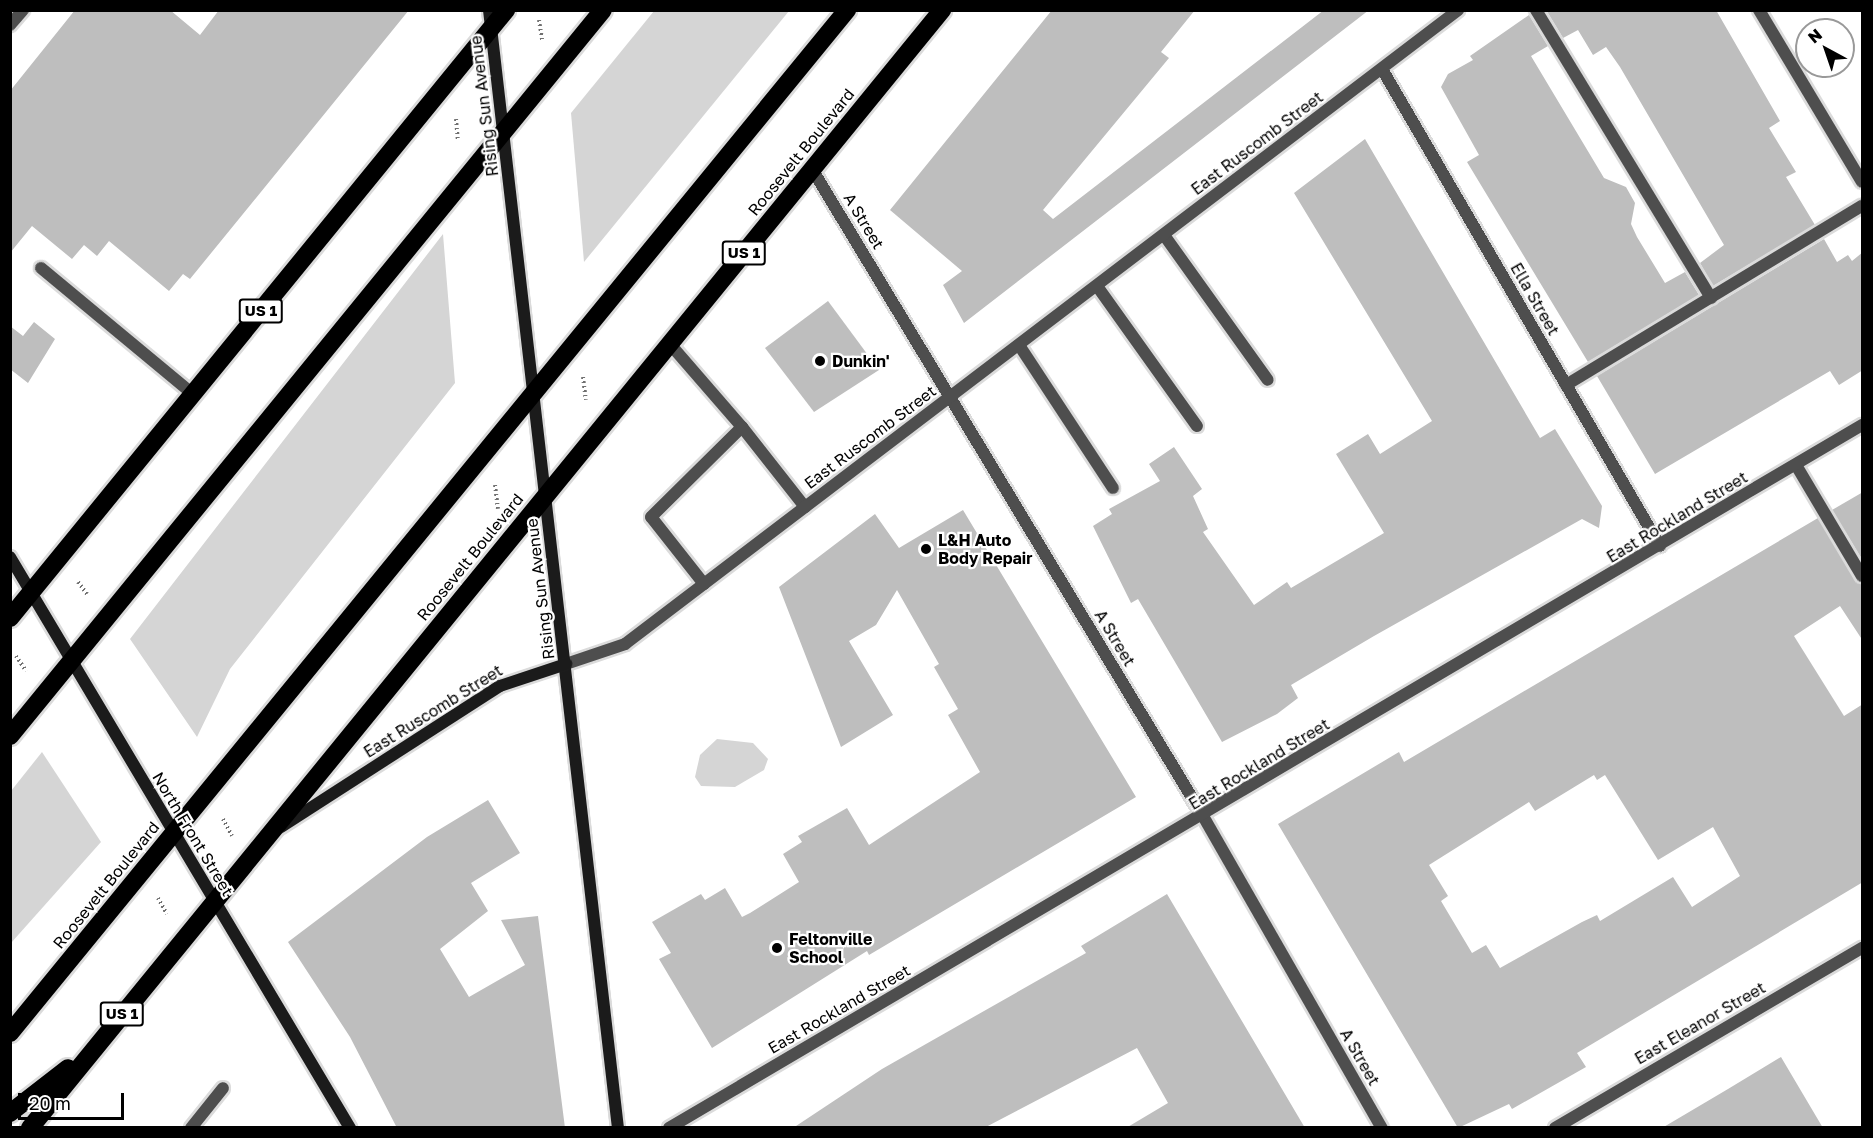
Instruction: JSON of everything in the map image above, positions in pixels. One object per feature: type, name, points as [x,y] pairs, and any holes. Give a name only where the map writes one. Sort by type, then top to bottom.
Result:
[{"type":"highway","name":"US 1","points":[[10,618],[506,10]]},
{"type":"highway","points":[[10,736],[603,10]]},
{"type":"highway","name":"Roosevelt Boulevard","points":[[10,1033],[847,10]]},
{"type":"highway","name":"Roosevelt Boulevard","points":[[30,1128],[942,10]]},
{"type":"highway","points":[[10,1113],[95,1048]]},
{"type":"street","points":[[10,25],[23,10]]},
{"type":"street","name":"Rising Sun Avenue","points":[[489,10],[618,1128]]},
{"type":"street","name":"East Ruscomb Street","points":[[269,834],[500,686],[625,644],[1458,10]]},
{"type":"street","points":[[1536,10],[1711,298]]},
{"type":"street","points":[[1759,10],[1863,182]]},
{"type":"street","name":"Ella Street","points":[[1382,69],[1660,546]]},
{"type":"street","name":"A Street","points":[[812,169],[1203,816],[1382,1128]]},
{"type":"street","points":[[1566,385],[1863,206]]},
{"type":"street","points":[[1164,235],[1268,380]]},
{"type":"street","points":[[41,268],[193,394]]},
{"type":"street","points":[[1097,286],[1197,426]]},
{"type":"street","points":[[670,344],[742,427],[806,507]]},
{"type":"street","points":[[1019,345],[1113,488]]},
{"type":"street","name":"East Rockland Street","points":[[669,1128],[1863,426]]},
{"type":"street","points":[[704,584],[651,517],[742,427]]},
{"type":"street","points":[[1796,465],[1863,576]]},
{"type":"street","name":"North Front Street","points":[[10,557],[350,1128]]},
{"type":"street","name":"East Eleanor Street","points":[[1555,1128],[1863,948]]},
{"type":"street","points":[[191,1128],[222,1088]]},
{"type":"path","points":[[539,21],[542,40]]},
{"type":"path","points":[[456,119],[458,140]]},
{"type":"path","points":[[583,376],[586,400]]},
{"type":"path","points":[[495,484],[498,509]]},
{"type":"path","points":[[78,582],[87,594]]},
{"type":"path","points":[[16,656],[26,671]]},
{"type":"path","points":[[223,819],[232,836]]},
{"type":"path","points":[[158,898],[167,914]]},
{"type":"shaded area","points":[[654,11],[789,11],[584,262],[571,113]]},
{"type":"shaded area","points":[[443,234],[455,383],[230,669],[197,737],[130,639]]},
{"type":"shaded area","points":[[717,739],[753,743],[768,759],[764,770],[735,787],[701,786],[695,777],[700,755]]},
{"type":"shaded area","points":[[42,752],[101,842],[11,943],[11,791]]},
{"type":"building","points":[[75,10],[170,10],[200,35],[219,10],[409,10],[190,279],[183,274],[169,291],[109,241],[97,256],[84,245],[72,259],[32,226],[10,253],[10,91]]},
{"type":"building","points":[[1052,10],[1195,10],[1161,52],[1169,58],[1043,210],[1053,219],[1324,10],[1369,10],[964,323],[943,285],[962,271],[890,210]]},
{"type":"building","points":[[1546,10],[1716,10],[1780,121],[1769,128],[1796,172],[1786,177],[1815,225],[1713,286],[1700,263],[1724,245],[1620,67],[1606,47],[1593,55],[1578,30],[1563,38]]},
{"type":"building","points":[[1529,15],[1548,46],[1531,56],[1604,178],[1626,187],[1635,203],[1631,224],[1637,237],[1665,283],[1685,272],[1699,295],[1588,362],[1467,162],[1479,155],[1441,87],[1448,74],[1473,60],[1470,56]]},
{"type":"building","points":[[1365,139],[1540,438],[1555,429],[1602,506],[1599,528],[1582,519],[1374,636],[1291,685],[1298,698],[1277,714],[1222,742],[1138,599],[1131,603],[1093,526],[1112,514],[1109,509],[1160,481],[1149,464],[1174,447],[1202,489],[1193,496],[1208,529],[1203,532],[1254,605],[1287,582],[1291,588],[1384,533],[1336,454],[1368,434],[1380,454],[1432,421],[1294,193]]},
{"type":"building","points":[[1824,239],[1837,262],[1848,255],[1852,261],[1863,252],[1863,370],[1839,385],[1830,371],[1655,474],[1597,376]]},
{"type":"building","points":[[828,301],[879,370],[814,412],[765,348]]},
{"type":"building","points":[[34,322],[55,339],[28,383],[10,369],[10,326],[23,336]]},
{"type":"building","points":[[1863,492],[1863,561],[1832,510]]},
{"type":"building","points":[[963,510],[1136,797],[869,955],[867,951],[712,1048],[659,959],[671,953],[652,922],[701,894],[705,900],[725,888],[742,917],[799,882],[783,854],[802,842],[798,836],[847,808],[869,845],[980,772],[948,715],[958,709],[934,667],[939,664],[897,590],[876,625],[849,641],[893,715],[841,747],[779,587],[875,514],[899,548]]},
{"type":"building","points":[[1818,518],[1863,584],[1863,641],[1840,606],[1794,636],[1844,716],[1863,704],[1863,882],[1577,1053],[1586,1067],[1512,1109],[1509,1104],[1458,1128],[1278,824],[1399,752],[1404,762]],"holes":[[[1594,775],[1597,780],[1605,775],[1658,860],[1713,827],[1740,876],[1692,907],[1673,877],[1600,921],[1597,915],[1582,922],[1500,968],[1486,945],[1472,953],[1441,901],[1448,896],[1429,865],[1529,802],[1535,811]]]},
{"type":"building","points":[[488,800],[520,853],[471,883],[488,911],[440,949],[469,997],[525,965],[501,920],[538,916],[565,1128],[397,1128],[350,1037],[288,942],[427,837]]},
{"type":"building","points":[[1167,894],[1305,1128],[1126,1128],[1168,1103],[1137,1048],[984,1128],[793,1128],[882,1069],[1086,953],[1081,946]]},
{"type":"building","points":[[1781,1057],[1823,1128],[1662,1128],[1728,1089]]},
{"type":"place","name":"Dunkin'","points":[[820,361]]},
{"type":"place","name":"L&H Auto Body Repair","points":[[926,549]]},
{"type":"place","name":"Feltonville School","points":[[777,948]]}]
